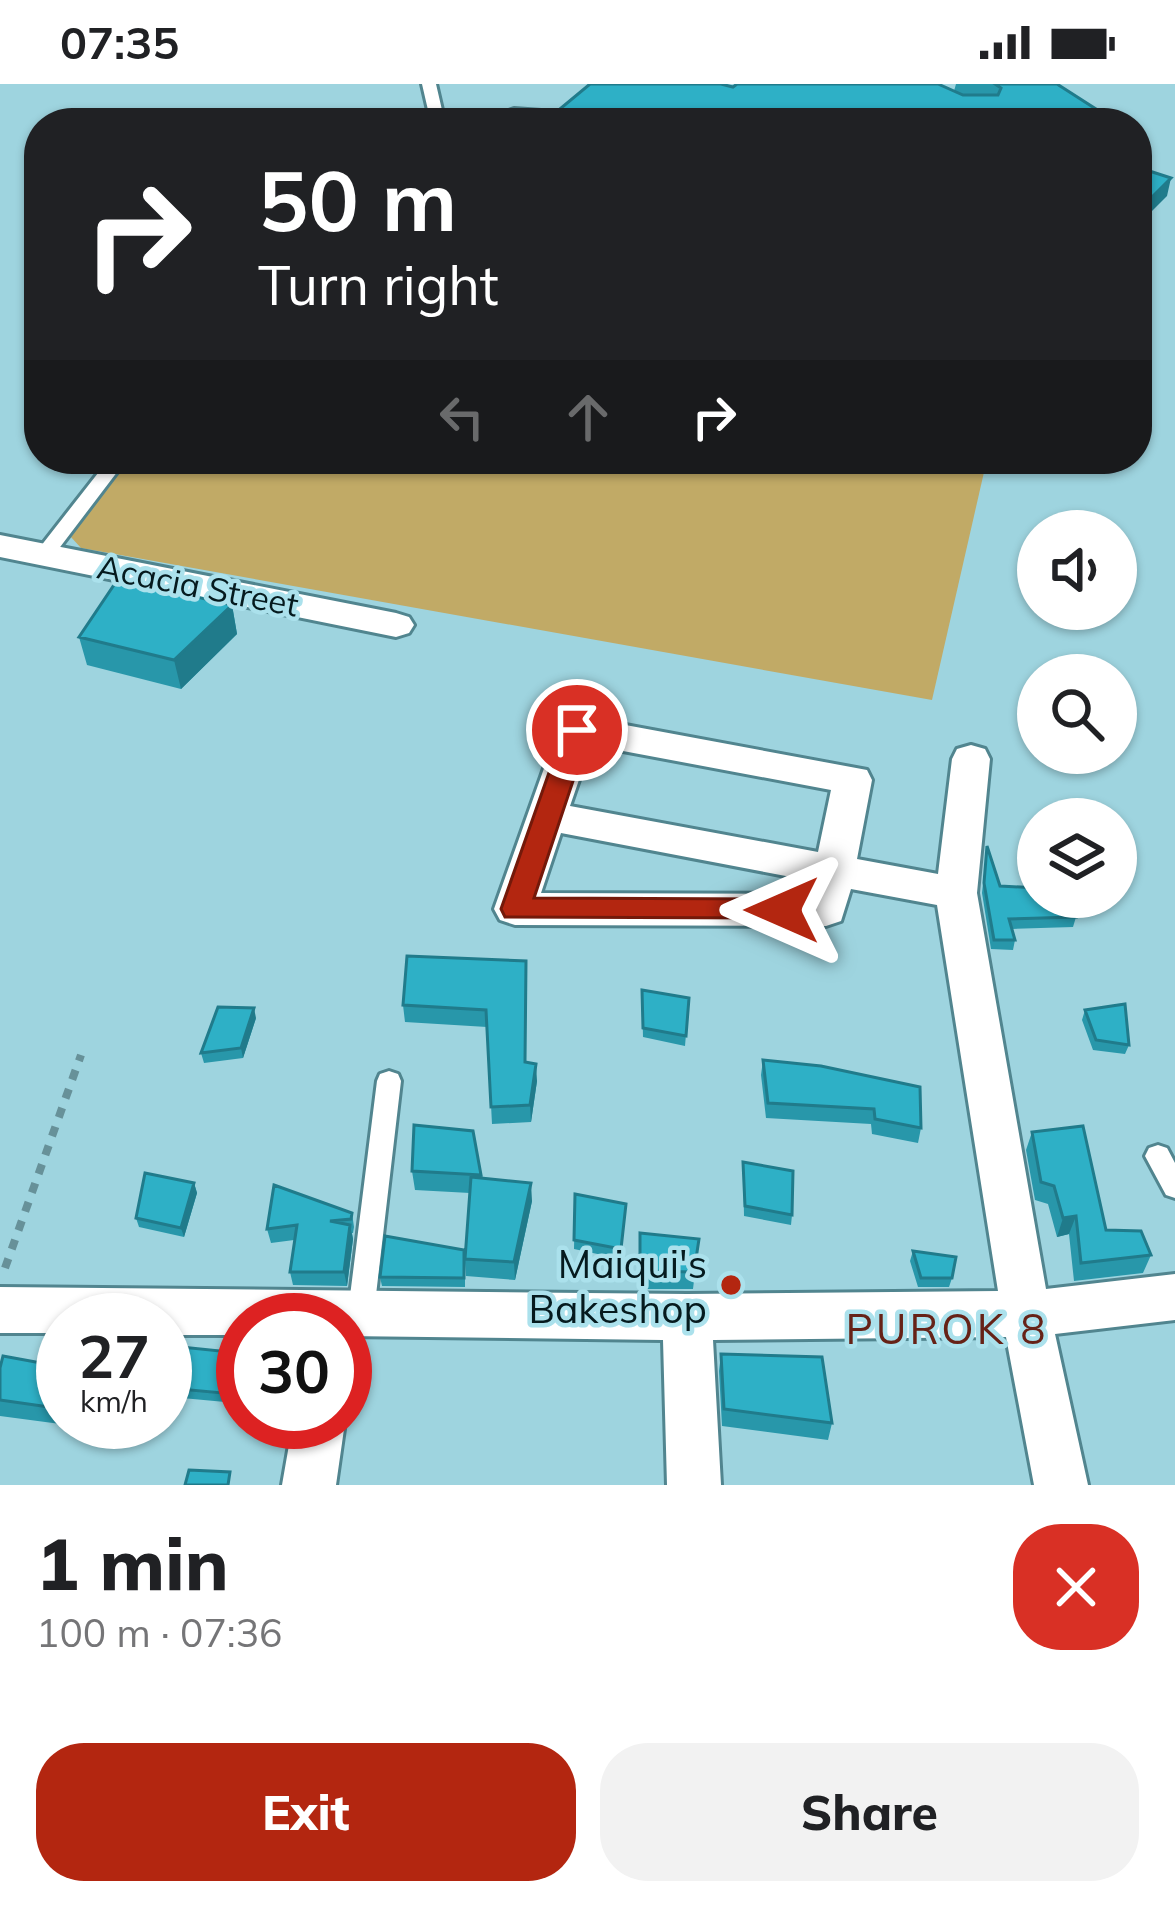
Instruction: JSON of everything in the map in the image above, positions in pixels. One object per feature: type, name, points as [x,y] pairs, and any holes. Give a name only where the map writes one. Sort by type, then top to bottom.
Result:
[{"type":"street","points":[[570,108],[580,102]]},
{"type":"street","name":"Acacia Street","points":[[0,546],[396,625]]},
{"type":"street","points":[[577,730],[853,780],[826,910],[515,909],[548,816],[577,730]]},
{"type":"street","points":[[971,759],[956,893],[1026,1314],[1061,1485]]},
{"type":"street","points":[[548,816],[956,893]]},
{"type":"street","points":[[372,1315],[1026,1314],[1175,1297]]},
{"type":"street","points":[[0,1310],[216,1313]]},
{"type":"street","points":[[687,1317],[694,1485]]},
{"type":"street","points":[[309,1485],[315,1449]]},
{"type":"lane","points":[[44,555],[106,474]]},
{"type":"lane","points":[[348,1293],[389,1081]]},
{"type":"lane","points":[[1158,1156],[1175,1187]]},
{"type":"path","points":[[0,1282],[81,1055]]},
{"type":"shaded area","points":[[118,474],[984,474],[932,700],[81,548],[70,536]]},
{"type":"building","points":[[590,84],[938,84],[963,95],[998,95],[1001,88],[995,84],[1057,84],[1094,108],[561,108]]},
{"type":"building","points":[[1152,172],[1171,178],[1152,197]]},
{"type":"building","points":[[118,579],[232,605],[174,660],[79,637]]},
{"type":"building","points":[[987,846],[1000,886],[1017,887],[1017,918],[1042,918],[1009,919],[1015,940],[994,940],[984,883]]},
{"type":"building","points":[[407,956],[526,961],[525,1062],[536,1064],[530,1105],[491,1107],[486,1010],[403,1005]]},
{"type":"building","points":[[642,990],[689,998],[686,1036],[643,1028]]},
{"type":"building","points":[[1125,1004],[1129,1045],[1096,1040],[1085,1010]]},
{"type":"building","points":[[218,1007],[254,1008],[241,1048],[201,1053]]},
{"type":"building","points":[[763,1060],[821,1066],[920,1087],[921,1128],[875,1119],[874,1109],[768,1103]]},
{"type":"building","points":[[414,1125],[473,1131],[481,1175],[412,1171]]},
{"type":"building","points":[[1083,1126],[1106,1230],[1141,1231],[1151,1255],[1081,1263],[1076,1216],[1063,1218],[1054,1186],[1041,1182],[1032,1132]]},
{"type":"building","points":[[743,1162],[793,1171],[792,1215],[745,1206]]},
{"type":"building","points":[[145,1173],[194,1183],[181,1228],[136,1218]]},
{"type":"building","points":[[471,1177],[531,1183],[514,1262],[465,1259]]},
{"type":"building","points":[[274,1185],[352,1213],[351,1219],[330,1221],[350,1225],[344,1272],[290,1272],[297,1225],[267,1229]]},
{"type":"building","points":[[575,1194],[626,1204],[621,1249],[574,1240]]},
{"type":"building","points":[[640,1233],[699,1239],[694,1272],[640,1271]]},
{"type":"building","points":[[385,1236],[464,1250],[464,1278],[380,1277]]},
{"type":"building","points":[[913,1251],[956,1257],[952,1278],[921,1278]]},
{"type":"building","points":[[192,1348],[216,1351],[216,1392],[192,1390]]},
{"type":"building","points":[[721,1354],[822,1357],[832,1423],[724,1409]]},
{"type":"building","points":[[3,1356],[36,1362],[36,1405],[0,1400]]},
{"type":"building","points":[[189,1470],[230,1472],[228,1485],[185,1485]]},
{"type":"place","name":"Maiqui's Bakeshop","points":[[731,1285]]},
{"type":"district","name":"PUROK 8","points":[[947,1328]]},
{"type":"route","points":[[577,730],[515,909],[782,910]]}]
